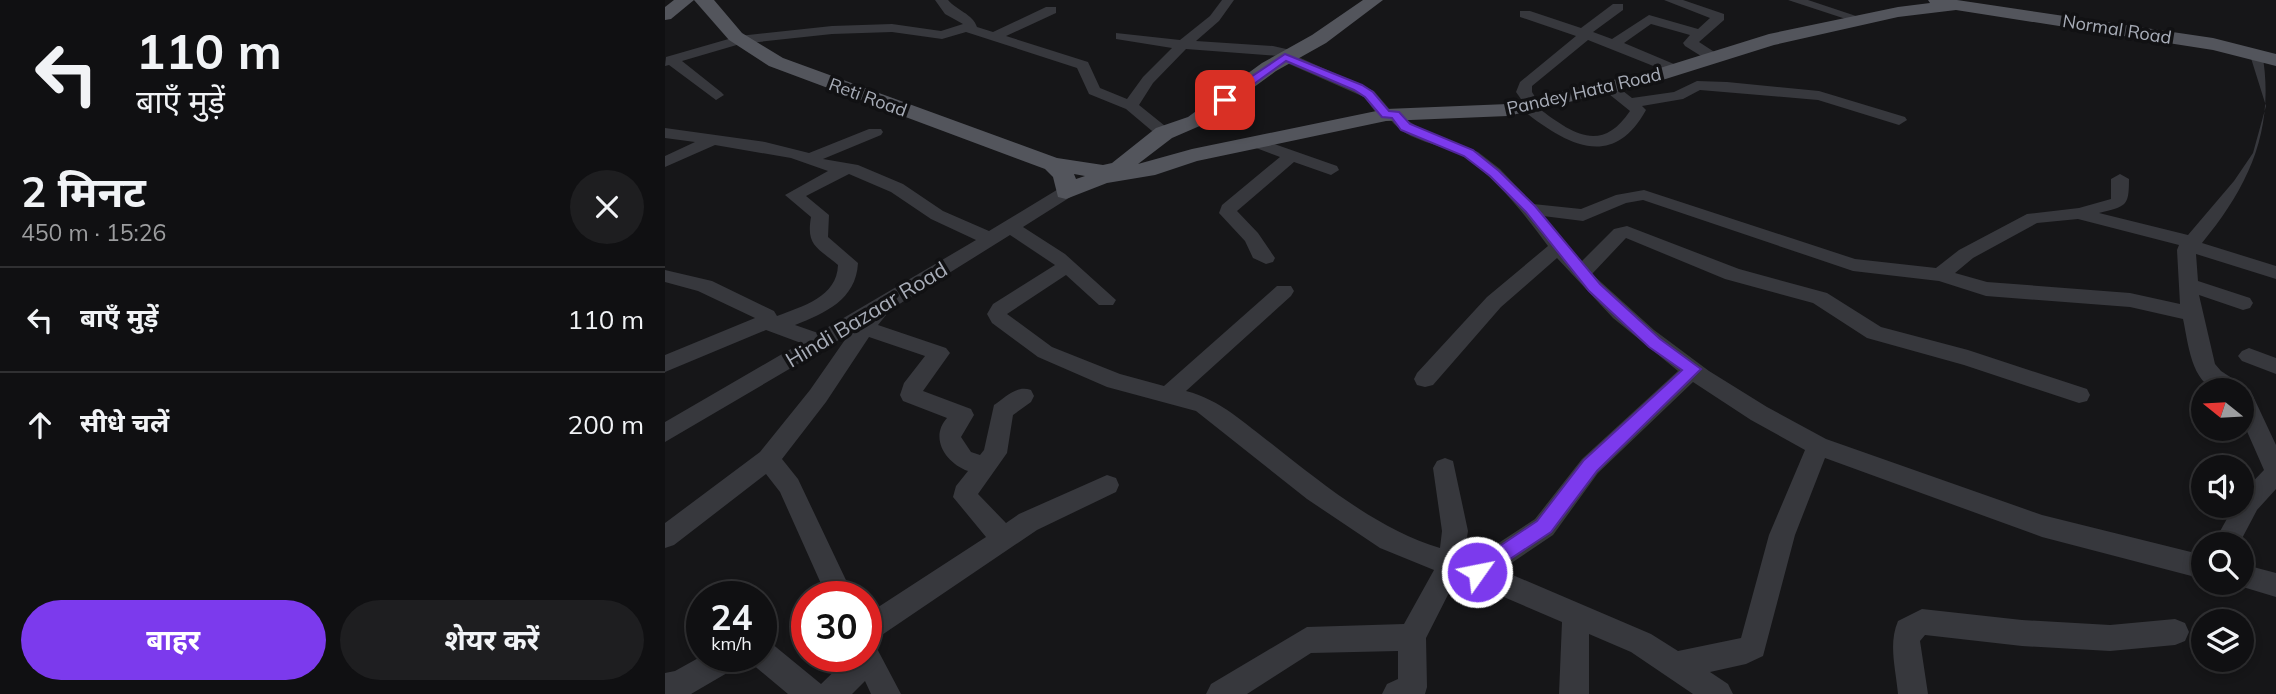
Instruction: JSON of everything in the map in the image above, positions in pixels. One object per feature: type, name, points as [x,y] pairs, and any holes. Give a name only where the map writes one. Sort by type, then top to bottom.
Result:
[{"type":"main road","points":[[665,15],[685,0]]},
{"type":"main road","name":"Reti Road","points":[[703,0],[717,10],[723,24],[739,40],[776,62],[1053,164],[1101,174]]},
{"type":"main road","points":[[1053,164],[1064,176],[1066,192],[1101,174],[1118,169],[1164,133],[1195,121],[1288,55],[1319,39],[1374,0]]},
{"type":"main road","points":[[1898,12],[1918,6],[1923,0]]},
{"type":"main road","points":[[1937,0],[1956,5]]},
{"type":"main road","points":[[1898,12],[1956,5]]},
{"type":"main road","name":"Normal Road","points":[[1956,5],[2213,44],[2276,60]]},
{"type":"main road","name":"Pandey Hata Road","points":[[1101,174],[1155,169],[1192,156],[1390,115],[1508,110],[1609,88],[1769,40],[1898,12]]},
{"type":"street","points":[[943,3],[961,0]]},
{"type":"street","points":[[1131,106],[1140,88],[1183,45],[1219,16],[1228,0]]},
{"type":"street","points":[[1670,0],[1720,17],[1690,43],[1714,58]]},
{"type":"street","points":[[1794,0],[1858,19]]},
{"type":"street","points":[[943,3],[969,22],[971,29],[1083,65],[1094,91],[1131,106],[1164,133]]},
{"type":"street","points":[[1609,88],[1638,110],[1626,126],[1607,140],[1584,143],[1575,141],[1529,105],[1524,92],[1525,85],[1618,7]]},
{"type":"street","points":[[993,37],[1051,10]]},
{"type":"street","points":[[1525,14],[1614,44],[1675,70]]},
{"type":"street","points":[[1614,44],[1649,19],[1700,34]]},
{"type":"street","points":[[668,61],[739,40],[832,30],[892,28],[942,34],[970,26]]},
{"type":"street","points":[[1121,36],[1183,45],[1273,50],[1369,94],[1406,127],[1468,153],[1494,173],[1530,209],[1594,288],[1654,343],[1786,430],[1818,446],[2042,526],[2191,564]]},
{"type":"street","points":[[2217,378],[2208,372],[2192,314],[2186,250],[2241,184],[2261,153],[2274,106],[2257,55]]},
{"type":"street","points":[[668,61],[716,95]]},
{"type":"street","points":[[1630,103],[1678,96],[1697,85],[1727,86],[1819,96],[1899,120]]},
{"type":"street","points":[[809,159],[875,132]]},
{"type":"street","points":[[665,134],[715,139],[796,153],[826,166],[847,168],[897,188],[937,215],[990,239]]},
{"type":"street","points":[[665,162],[715,139]]},
{"type":"street","points":[[1257,143],[1331,170]]},
{"type":"street","points":[[1266,258],[1260,254],[1257,240],[1239,226],[1228,213],[1228,209],[1292,156]]},
{"type":"street","points":[[665,364],[831,301],[846,278],[848,263],[818,237],[820,215],[794,195],[847,168]]},
{"type":"street","points":[[1940,275],[1966,254],[2033,218],[2079,213],[2119,202],[2120,179]]},
{"type":"street","name":"Hindi Bazaar Road","points":[[665,433],[899,295],[1066,192]]},
{"type":"street","points":[[1530,209],[1583,215],[1622,199],[1644,195],[1853,265],[1940,275],[1986,289],[2130,300],[2192,314]]},
{"type":"street","points":[[2079,213],[2190,244],[2276,274]]},
{"type":"street","points":[[1011,227],[1067,266],[1106,300]]},
{"type":"street","points":[[1582,272],[1620,233],[1627,232],[1732,274],[1820,298],[1874,333],[1968,358],[2079,395]]},
{"type":"street","points":[[1425,379],[1494,302],[1560,245]]},
{"type":"street","points":[[1067,266],[1000,309],[997,314],[999,318],[1045,352],[1115,381],[1203,404],[1316,492],[1389,540],[1450,565],[1477,572],[1641,643],[1718,694]]},
{"type":"street","points":[[665,276],[679,278],[730,296],[767,316],[771,323],[820,342]]},
{"type":"street","points":[[2188,285],[2243,303]]},
{"type":"street","points":[[1168,395],[1284,291]]},
{"type":"street","points":[[665,537],[768,459],[818,396],[864,328],[899,295]]},
{"type":"street","points":[[864,328],[939,353],[912,389],[911,396],[964,415],[950,430],[949,439],[963,459],[985,467]]},
{"type":"street","points":[[2249,356],[2276,366]]},
{"type":"street","points":[[1477,572],[1544,527],[1590,466],[1693,369]]},
{"type":"street","points":[[1003,538],[965,497],[966,488],[985,467],[998,446],[1002,411],[1023,396]]},
{"type":"street","points":[[2232,532],[2248,503],[2276,472],[2254,423]]},
{"type":"street","points":[[1675,666],[1746,651],[1753,647],[1782,535],[1818,446]]},
{"type":"street","points":[[768,459],[789,485],[834,581]]},
{"type":"street","points":[[1410,692],[1412,637],[1450,565],[1456,522],[1445,468]]},
{"type":"street","points":[[882,635],[1003,538],[1039,515],[1107,485]]},
{"type":"street","points":[[2254,579],[2276,585]]},
{"type":"street","points":[[1574,694],[1576,614]]},
{"type":"street","points":[[1913,694],[1906,641],[1908,630],[1922,622],[2022,633],[2110,638],[2175,632]]},
{"type":"street","points":[[1221,694],[1307,640],[1412,637]]},
{"type":"street","points":[[777,666],[810,694]]},
{"type":"street","points":[[665,687],[679,685],[701,672]]},
{"type":"street","points":[[831,694],[848,672]]},
{"type":"street","points":[[877,672],[886,694]]},
{"type":"route","points":[[1225,100],[1285,57],[1322,71],[1369,94],[1386,115],[1395,114],[1398,121],[1406,127],[1468,153],[1494,173],[1530,209],[1594,288],[1654,343],[1693,369],[1590,466],[1544,527],[1477,572]]}]
